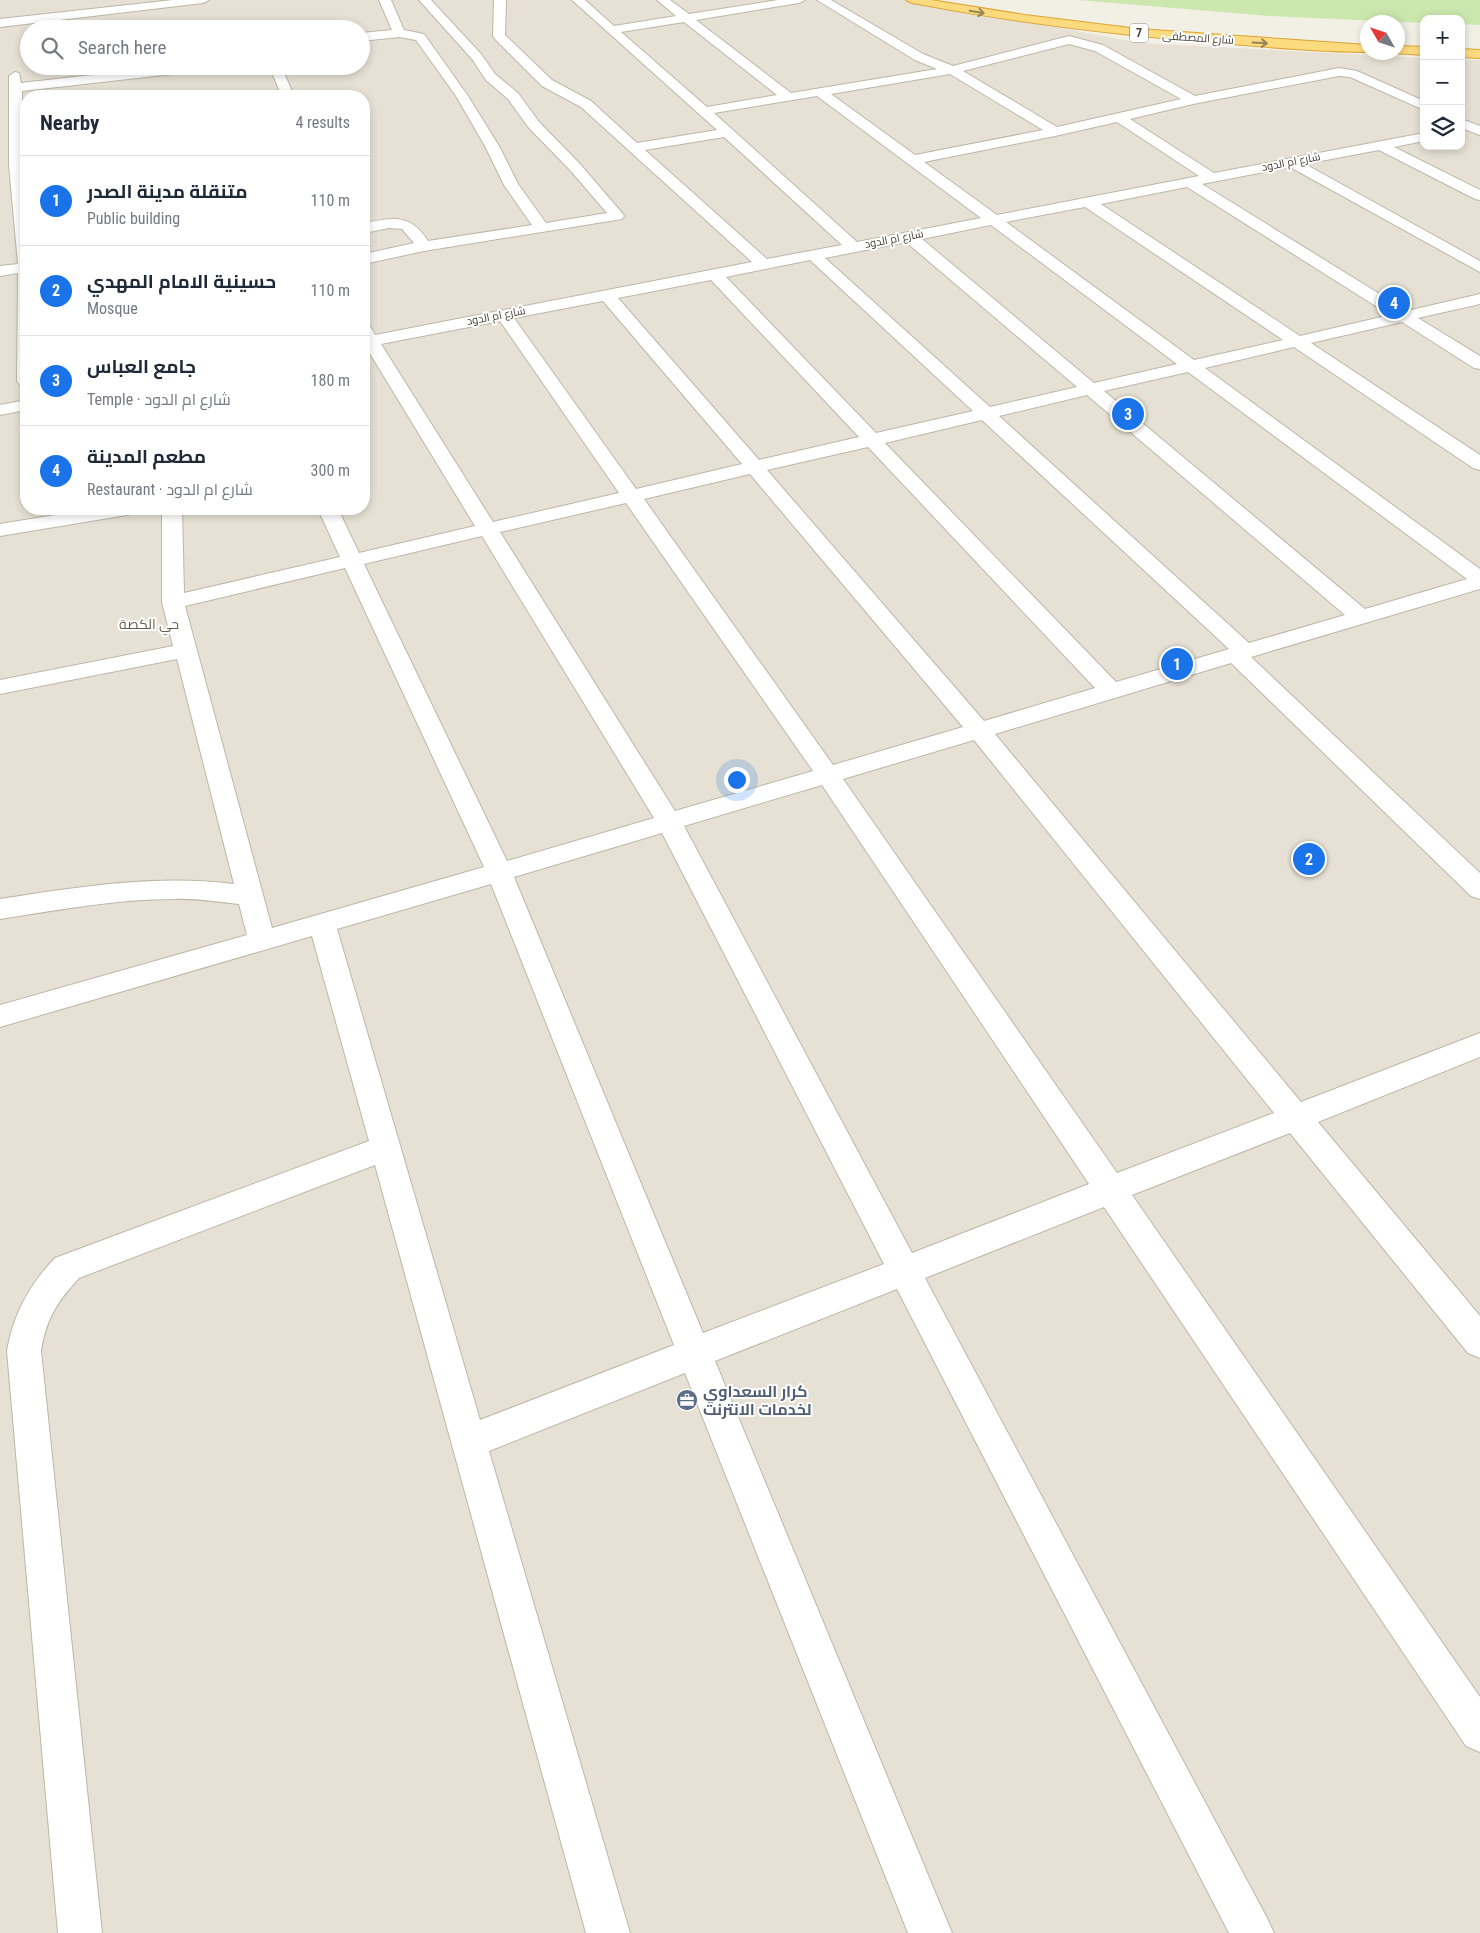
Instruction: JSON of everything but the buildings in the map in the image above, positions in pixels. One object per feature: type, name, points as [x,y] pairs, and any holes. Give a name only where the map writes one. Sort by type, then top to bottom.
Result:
[{"type":"highway","name":"شارع المصطفى","points":[[912,0],[1081,27],[1225,41],[1360,48]]},
{"type":"highway","points":[[1405,50],[1420,51]]},
{"type":"highway","points":[[1465,53],[1480,54]]},
{"type":"street","points":[[26,20],[203,0]]},
{"type":"street","points":[[385,0],[399,32]]},
{"type":"street","points":[[370,258],[424,246],[617,216],[575,167],[534,125],[513,96],[490,77],[477,57],[425,0]]},
{"type":"street","points":[[500,0],[499,36],[547,83],[586,104],[763,264]]},
{"type":"street","points":[[578,0],[704,111],[853,247]]},
{"type":"street","points":[[662,0],[788,98]]},
{"type":"street","points":[[611,30],[799,0]]},
{"type":"street","points":[[824,0],[919,57],[952,70],[1055,132]]},
{"type":"street","points":[[0,23],[20,21]]},
{"type":"street","points":[[1069,40],[1081,27]]},
{"type":"street","points":[[370,36],[399,32],[420,37],[462,96],[492,146],[512,185],[541,228]]},
{"type":"street","points":[[704,111],[952,70],[1069,40],[1099,48],[1193,100]]},
{"type":"street","points":[[911,160],[1055,132],[1193,100],[1342,72],[1353,74],[1422,105]]},
{"type":"street","points":[[10,80],[42,75]]},
{"type":"street","points":[[10,80],[81,75]]},
{"type":"street","points":[[279,75],[285,90]]},
{"type":"street","points":[[10,80],[20,131]]},
{"type":"street","points":[[820,92],[1480,580]]},
{"type":"street","points":[[1120,118],[1212,178]]},
{"type":"street","points":[[633,148],[727,132]]},
{"type":"street","name":"شارع ام الدود","points":[[370,336],[504,315],[1420,138]]},
{"type":"street","points":[[1380,145],[1480,196]]},
{"type":"street","points":[[1291,162],[1480,267]]},
{"type":"street","points":[[1190,182],[1480,364]]},
{"type":"street","points":[[1088,202],[1480,464]]},
{"type":"street","points":[[370,227],[392,224],[408,225],[424,246]]},
{"type":"street","points":[[909,236],[1362,617]]},
{"type":"street","points":[[813,255],[986,413],[1240,652],[1480,889]]},
{"type":"street","points":[[0,271],[20,268]]},
{"type":"street","points":[[714,274],[1111,691]]},
{"type":"street","points":[[608,294],[979,730],[1480,1342]]},
{"type":"street","points":[[173,602],[1480,299]]},
{"type":"street","points":[[504,315],[828,775],[1480,1732]]},
{"type":"street","points":[[370,343],[668,822],[1252,1933]]},
{"type":"street","points":[[0,410],[20,406]]},
{"type":"street","points":[[0,530],[91,515]]},
{"type":"street","points":[[172,515],[173,602],[262,940]]},
{"type":"street","points":[[331,515],[499,872],[930,1933]]},
{"type":"street","points":[[0,1016],[499,872],[1362,617],[1480,580]]},
{"type":"street","points":[[0,687],[186,650]]},
{"type":"street","points":[[0,910],[82,896],[134,890],[176,889],[250,896]]},
{"type":"street","points":[[322,923],[608,1933]]},
{"type":"street","points":[[468,1442],[1480,1045]]},
{"type":"street","points":[[80,1933],[24,1351],[26,1332],[33,1313],[42,1297],[68,1268],[385,1148]]},
{"type":"shaded area","points":[[0,0],[914,0],[1139,43],[1360,55],[1360,60],[1405,60],[1405,57],[1420,58],[1420,150],[1465,150],[1465,60],[1480,60],[1480,1933],[0,1933]]},
{"type":"green space","points":[[1078,0],[1480,0],[1480,25],[1465,24],[1465,15],[1420,15],[1420,23],[1405,22],[1405,15],[1360,15],[1360,20],[1270,16]]},
{"type":"place","name":"مطعم المدينة","points":[[1394,303]]},
{"type":"place","name":"جامع العباس","points":[[1128,414]]},
{"type":"place","name":"متنقلة مدينة الصدر","points":[[1177,664]]},
{"type":"place","name":"حسينية الامام المهدي","points":[[1309,859]]},
{"type":"place","name":"كرار السعداوي لخدمات الانترنت","points":[[687,1400]]},
{"type":"district","name":"حي الكصة","points":[[149,624]]}]
